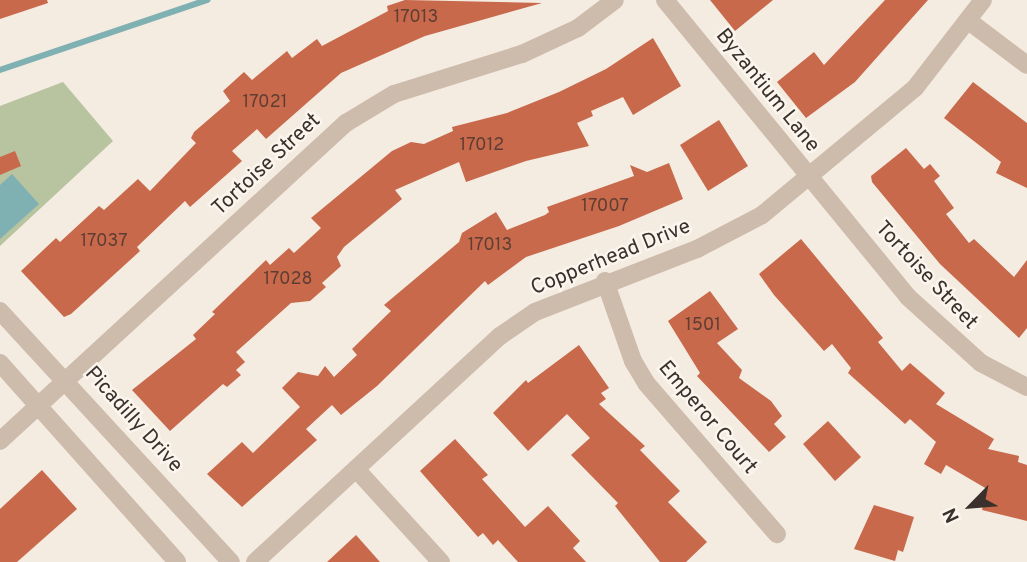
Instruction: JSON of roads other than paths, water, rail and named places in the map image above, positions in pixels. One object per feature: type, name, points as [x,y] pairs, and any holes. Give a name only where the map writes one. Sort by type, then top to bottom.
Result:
[{"type":"street","name":"Tortoise Street","points":[[0,441],[346,123],[394,94],[533,49],[578,28],[615,0]]},
{"type":"street","name":"Byzantium Lane","points":[[665,0],[807,178]]},
{"type":"street","name":"Copperhead Drive","points":[[255,562],[500,336],[534,312],[605,281],[730,233],[762,215],[915,88],[970,22],[983,0]]},
{"type":"street","points":[[970,22],[1027,65]]},
{"type":"street","name":"Tortoise Street","points":[[807,178],[926,315],[981,363],[1027,387]]},
{"type":"street","name":"Emperor Court","points":[[605,281],[628,349],[646,383],[777,534]]},
{"type":"street","name":"Picadilly Drive","points":[[0,311],[231,562]]},
{"type":"street","points":[[0,363],[177,562]]},
{"type":"street","points":[[356,469],[441,562]]},
{"type":"water","points":[[12,174],[39,204],[0,239],[0,185]]},
{"type":"waterway","points":[[0,70],[207,0]]}]
